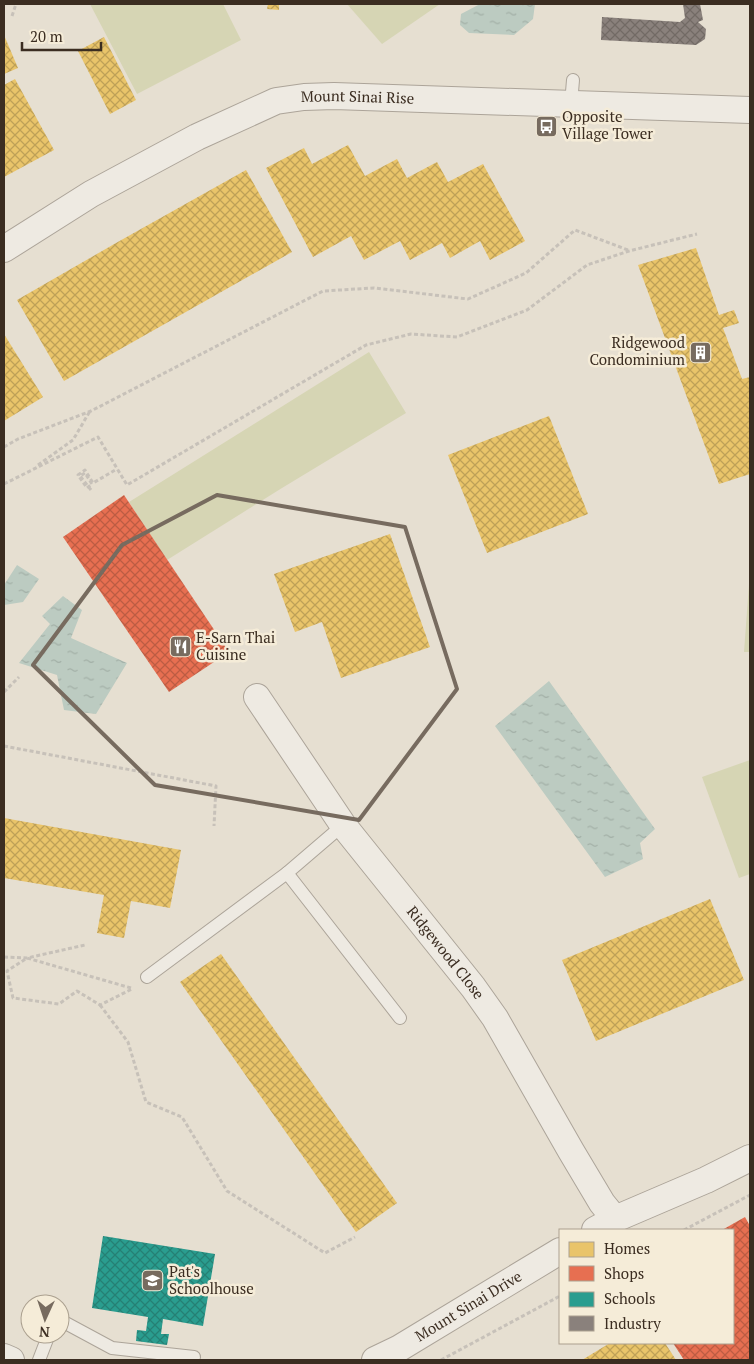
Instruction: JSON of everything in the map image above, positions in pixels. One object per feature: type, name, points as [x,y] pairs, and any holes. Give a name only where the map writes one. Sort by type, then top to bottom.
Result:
[{"type":"street","name":"Mount Sinai Rise","points":[[4,249],[91,194],[197,137],[276,101],[304,97],[334,96],[572,92],[750,110]]},
{"type":"street","name":"Ridgewood Close","points":[[257,697],[343,824],[468,981],[495,1018],[602,1203],[605,1224]]},
{"type":"street","points":[[605,1224],[706,1180],[750,1158]]},
{"type":"street","name":"Mount Sinai Drive","points":[[375,1360],[398,1350],[559,1252]]},
{"type":"street","points":[[4,1357],[11,1360]]},
{"type":"lane","points":[[147,977],[286,873],[343,824]]},
{"type":"lane","points":[[286,873],[400,1018]]},
{"type":"lane","points":[[70,1325],[112,1348],[194,1358]]},
{"type":"lane","points":[[39,1360],[45,1344]]},
{"type":"path","points":[[12,16],[16,4]]},
{"type":"path","points":[[4,447],[18,439],[91,411],[323,291],[374,288],[468,300],[526,272],[575,230],[629,250]]},
{"type":"path","points":[[4,484],[98,437],[127,485],[366,345],[411,334],[457,337],[527,310],[587,265],[629,250],[697,234]]},
{"type":"path","points":[[29,472],[73,440],[91,411]]},
{"type":"path","points":[[91,490],[86,483],[80,476],[85,473],[92,484],[87,488],[78,475],[85,470],[93,483],[117,469]]},
{"type":"path","points":[[4,692],[18,677]]},
{"type":"path","points":[[4,746],[216,786],[214,826]]},
{"type":"path","points":[[85,945],[27,958],[7,971],[13,998],[59,1004],[77,991],[100,1005],[128,1042],[146,1102],[182,1117],[227,1191],[325,1254],[355,1237]]},
{"type":"path","points":[[4,957],[27,958],[133,988],[100,1005]]},
{"type":"path","points":[[686,1229],[750,1195]]},
{"type":"path","points":[[441,1360],[559,1297]]},
{"type":"highlighted area","points":[[217,495],[405,527],[457,689],[359,820],[155,785],[33,665],[122,545]]},
{"type":"green space","points":[[90,4],[223,4],[241,40],[137,94]]},
{"type":"green space","points":[[347,4],[440,4],[382,44]]},
{"type":"green space","points":[[369,352],[406,413],[167,560],[129,502]]},
{"type":"green space","points":[[750,571],[750,652],[744,652]]},
{"type":"green space","points":[[750,760],[750,874],[739,878],[702,777]]},
{"type":"water","points":[[480,4],[535,4],[533,19],[514,35],[469,33],[460,25],[461,14]]},
{"type":"water","points":[[17,565],[39,579],[23,602],[4,605],[4,585]]},
{"type":"water","points":[[63,596],[82,610],[71,638],[127,663],[96,714],[64,710],[57,675],[19,663],[50,624],[42,616]]},
{"type":"water","points":[[549,681],[655,829],[640,843],[643,859],[605,877],[495,726]]},
{"type":"building: Homes","points":[[268,4],[279,4],[279,10],[267,9]]},
{"type":"building: Homes","points":[[4,35],[18,68],[4,74]]},
{"type":"building: Homes","points":[[104,37],[136,100],[110,114],[78,51]]},
{"type":"building: Homes","points":[[15,79],[54,150],[4,177],[4,85]]},
{"type":"building: Homes","points":[[348,145],[365,176],[397,159],[407,178],[437,162],[448,182],[483,164],[525,241],[490,260],[480,241],[450,258],[442,243],[410,260],[400,241],[364,260],[351,236],[313,257],[266,168],[304,148],[312,164]]},
{"type":"building: Homes","points":[[246,170],[292,252],[64,381],[17,300]]},
{"type":"building: Homes","name":"Ridgewood Condominium","points":[[696,248],[719,315],[734,310],[739,323],[723,328],[742,379],[750,377],[750,474],[719,484],[638,265]]},
{"type":"building: Homes","points":[[4,334],[43,397],[4,421]]},
{"type":"building: Homes","points":[[549,416],[588,514],[487,553],[448,455]]},
{"type":"building: Homes","points":[[390,534],[430,647],[341,678],[322,622],[295,632],[274,574]]},
{"type":"building: Homes","points":[[4,818],[181,850],[170,908],[131,901],[124,938],[97,933],[104,895],[4,878]]},
{"type":"building: Homes","points":[[710,899],[744,980],[596,1041],[562,960]]},
{"type":"building: Homes","points":[[221,954],[397,1203],[356,1232],[180,982]]},
{"type":"building: Homes","points":[[608,1344],[666,1344],[676,1360],[582,1360]]},
{"type":"building: Shops","points":[[124,495],[229,652],[169,692],[63,537]]},
{"type":"building: Shops","points":[[745,1217],[750,1226],[750,1360],[684,1360],[674,1344],[734,1344],[734,1229],[724,1229]]},
{"type":"building: Schools","name":"Pat's Schoolhouse","points":[[103,1236],[215,1254],[203,1326],[163,1319],[161,1334],[169,1334],[167,1345],[136,1341],[137,1330],[146,1331],[148,1317],[92,1308]]},
{"type":"building: Industry","points":[[683,4],[700,4],[703,20],[698,22],[706,29],[705,39],[696,45],[601,40],[602,17],[680,22],[685,18]]},
{"type":"place","name":"Opposite Village Tower","points":[[546,126]]},
{"type":"place","name":"Ridgewood Condominium","points":[[701,352]]},
{"type":"place","name":"E-Sarn Thai Cuisine","points":[[180,647]]},
{"type":"place","name":"Pat's Schoolhouse","points":[[153,1281]]}]
